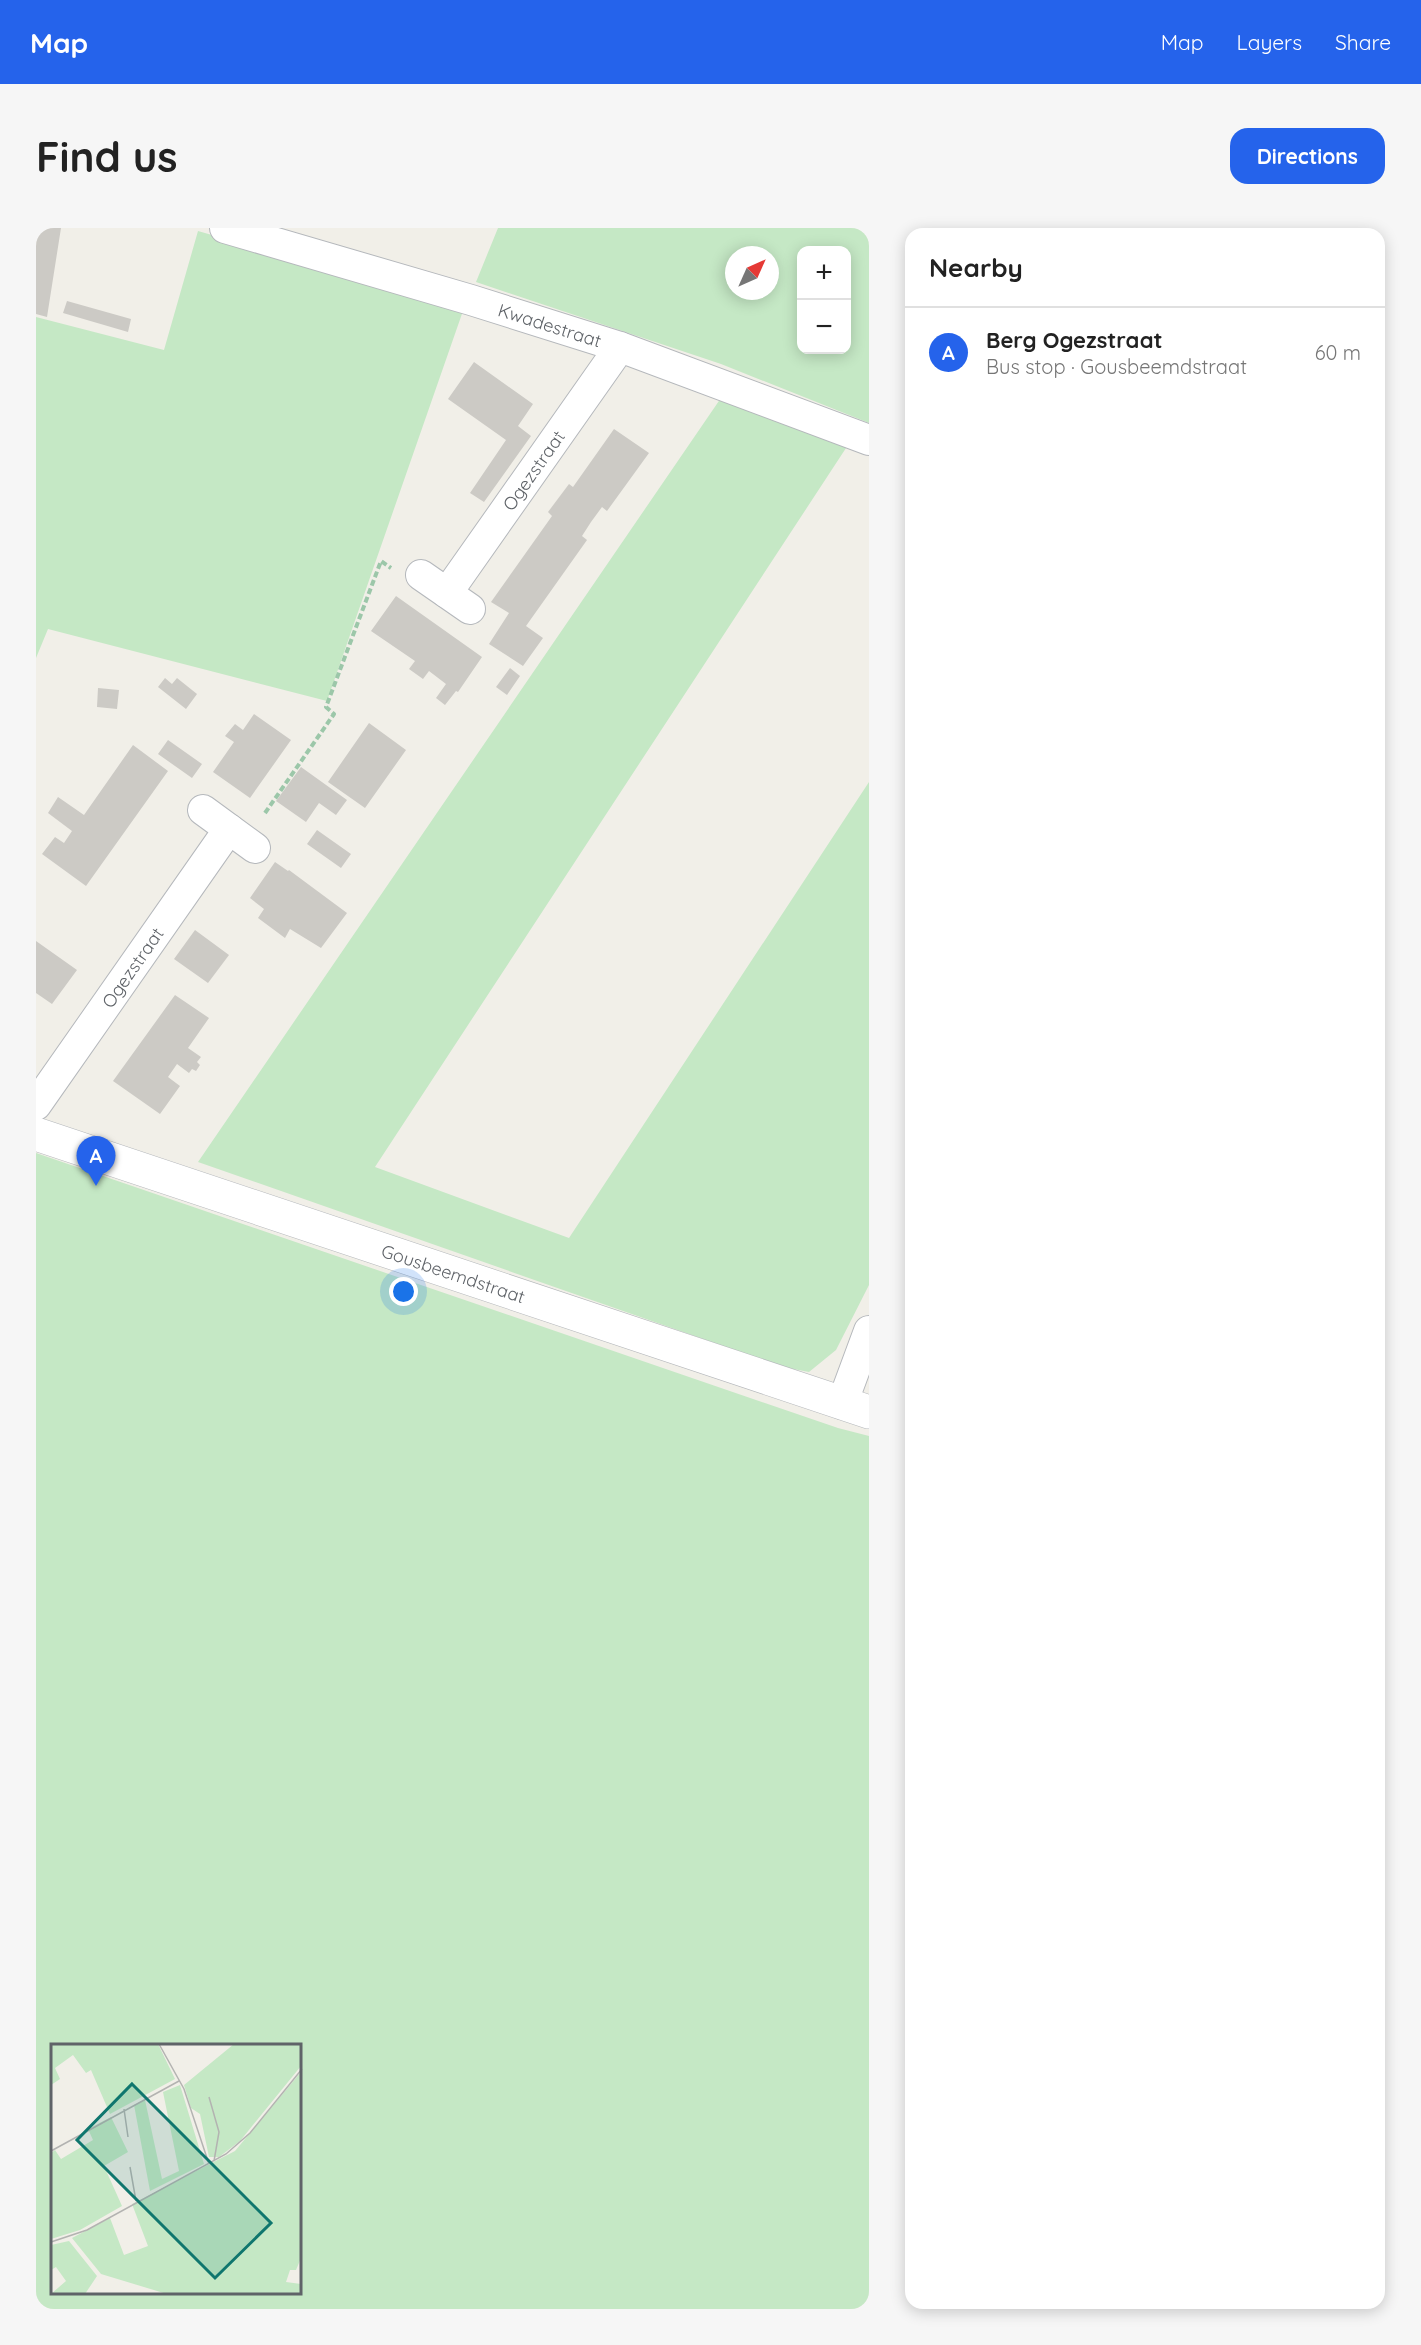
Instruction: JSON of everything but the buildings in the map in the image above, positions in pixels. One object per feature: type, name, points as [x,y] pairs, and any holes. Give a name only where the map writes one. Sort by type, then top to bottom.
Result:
[{"type":"street","name":"Kwadestraat","points":[[225,228],[471,300],[620,347],[869,440]]},
{"type":"street","name":"Ogezstraat","points":[[422,575],[459,601],[620,347]]},
{"type":"street","points":[[203,810],[243,839]]},
{"type":"street","name":"Ogezstraat","points":[[36,1105],[243,839]]},
{"type":"street","name":"Gousbeemdstraat","points":[[36,1134],[855,1408]]},
{"type":"street","points":[[855,1408],[869,1331]]},
{"type":"path","points":[[243,839],[334,714],[326,707],[381,561],[409,580],[422,575]]},
{"type":"green space","points":[[498,228],[869,228],[869,423],[721,364],[476,282]]},
{"type":"green space","points":[[198,231],[464,308],[327,701],[48,629],[36,658],[36,317],[164,350]]},
{"type":"green space","points":[[723,395],[848,445],[375,1167],[569,1238],[869,782],[869,1285],[836,1350],[809,1372],[783,1367],[198,1162]]},
{"type":"green space","points":[[36,1153],[838,1428],[869,1436],[869,2309],[36,2309]]},
{"type":"place","name":"Berg Ogezstraat","points":[[96,1186]]}]
